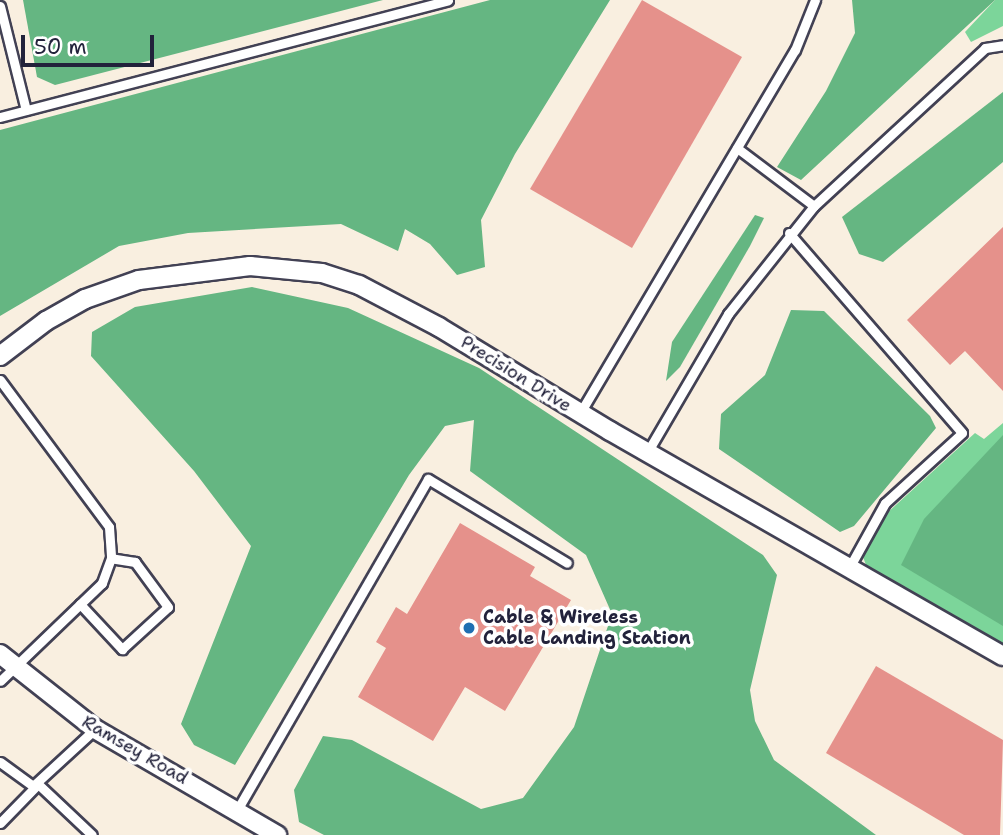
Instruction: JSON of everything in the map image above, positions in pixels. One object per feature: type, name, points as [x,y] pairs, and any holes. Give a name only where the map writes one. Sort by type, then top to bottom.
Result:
[{"type":"street","name":"Precision Drive","points":[[0,356],[46,321],[85,299],[139,280],[190,271],[284,267],[359,285],[439,327],[580,413],[1003,656]]},
{"type":"street","name":"Ramsey Road","points":[[0,654],[95,729],[277,835]]},
{"type":"lane","points":[[0,117],[448,0]]},
{"type":"lane","points":[[580,413],[795,50],[815,0]]},
{"type":"lane","points":[[0,6],[26,110]]},
{"type":"lane","points":[[648,450],[728,314],[789,233],[814,206],[985,48],[1003,45]]},
{"type":"lane","points":[[737,148],[814,206]]},
{"type":"lane","points":[[789,233],[962,433],[885,503],[849,568]]},
{"type":"lane","points":[[0,380],[108,527],[111,558],[102,583],[0,681]]},
{"type":"lane","points":[[237,810],[428,479],[567,563]]},
{"type":"lane","points":[[80,604],[122,649],[168,607],[135,562],[111,558]]},
{"type":"lane","points":[[0,822],[95,729]]},
{"type":"lane","points":[[0,762],[28,787],[38,784]]},
{"type":"lane","points":[[38,784],[92,835]]},
{"type":"green space","points":[[23,0],[383,0],[55,85],[37,77]]},
{"type":"green space","points":[[490,0],[610,0],[515,154],[481,220],[485,267],[457,275],[430,244],[405,229],[398,251],[341,224],[188,233],[119,246],[0,316],[0,130]]},
{"type":"green space","points":[[852,0],[995,0],[801,180],[777,167],[826,91],[855,33]]},
{"type":"green space","points":[[995,0],[1003,0],[1003,26],[971,42],[965,32]]},
{"type":"green space","points":[[1003,92],[1003,162],[883,262],[859,254],[842,217]]},
{"type":"green space","points":[[755,215],[764,218],[750,246],[680,367],[666,381],[672,342]]},
{"type":"green space","points":[[252,287],[348,308],[479,368],[763,555],[777,575],[750,690],[755,721],[774,760],[876,835],[324,835],[299,822],[294,790],[323,736],[352,740],[481,809],[523,798],[574,727],[612,614],[586,555],[470,471],[474,420],[445,426],[409,475],[235,765],[194,745],[181,724],[251,546],[194,471],[91,356],[92,332],[135,307]]},
{"type":"green space","points":[[791,310],[824,311],[930,416],[936,428],[854,526],[840,532],[719,449],[721,414],[765,375]]},
{"type":"green space","points":[[1003,423],[1003,646],[866,565],[863,557],[886,514],[975,433],[984,439]]},
{"type":"green space","points":[[1003,435],[1003,626],[901,565],[924,519]]},
{"type":"building","points":[[642,0],[742,57],[632,248],[530,189]]},
{"type":"building","points":[[1003,227],[1003,391],[965,351],[950,365],[907,320]]},
{"type":"building","name":"Cable & Wireless Cable Landing Station","points":[[460,523],[535,567],[530,576],[571,600],[505,711],[465,687],[433,741],[358,697],[386,648],[376,642],[396,607],[407,614]]},
{"type":"building","points":[[876,666],[1003,740],[1000,835],[964,835],[826,753]]},
{"type":"place","name":"Cable & Wireless Cable Landing Station","points":[[469,628]]}]
